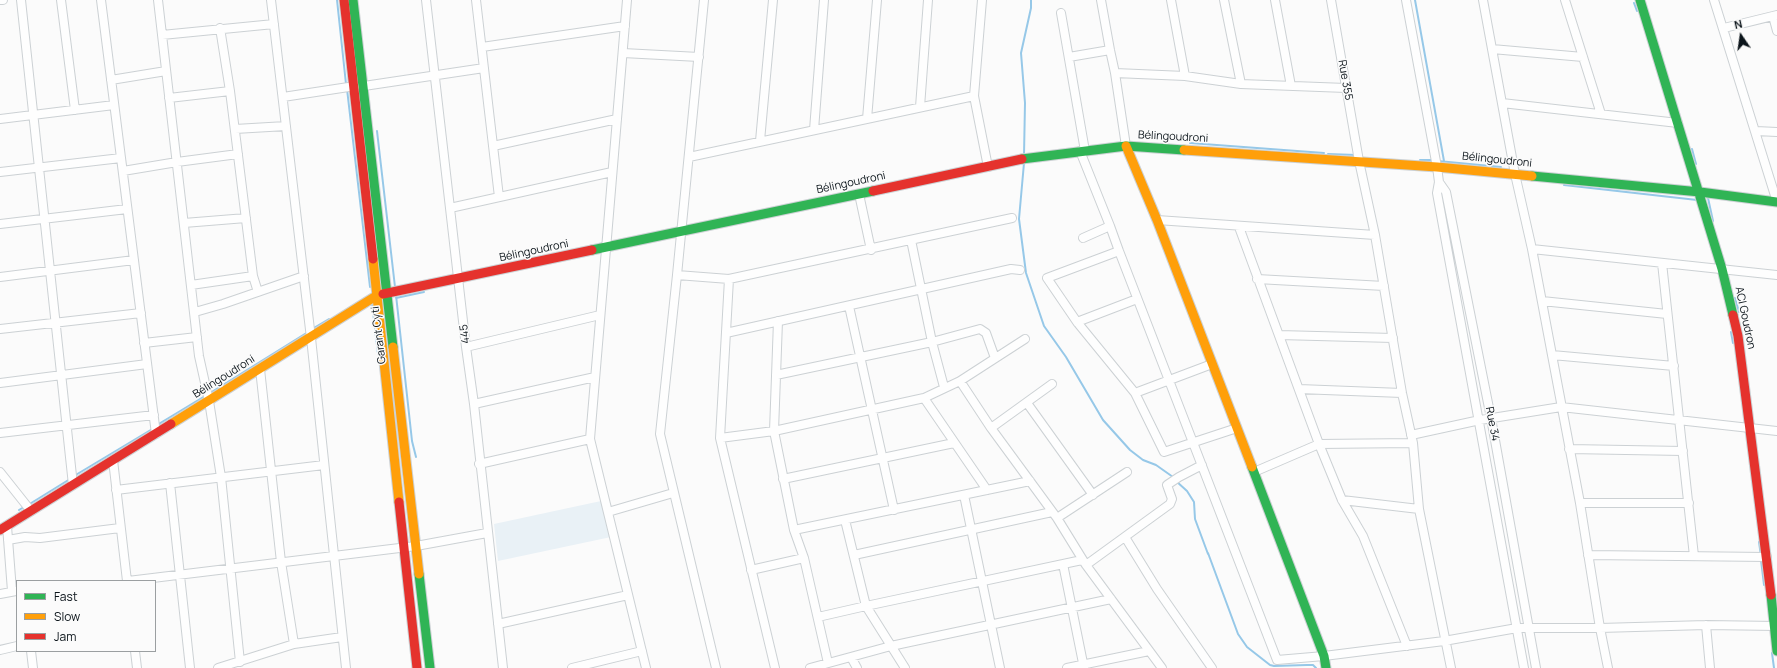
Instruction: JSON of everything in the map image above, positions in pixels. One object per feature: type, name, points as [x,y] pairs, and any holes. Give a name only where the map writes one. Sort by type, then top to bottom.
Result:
[{"type":"street","points":[[21,0],[43,219],[73,485]]},
{"type":"street","points":[[61,0],[76,110]]},
{"type":"street","points":[[101,0],[156,434]]},
{"type":"street","points":[[158,0],[199,356],[209,401],[221,477],[240,662]]},
{"type":"street","points":[[271,0],[311,338],[346,668]]},
{"type":"street","name":"Garant Cyti","points":[[344,0],[359,86],[386,294],[430,668]]},
{"type":"street","name":"Garant Cyti","points":[[353,0],[376,296],[417,668]]},
{"type":"street","name":"445","points":[[426,0],[466,348],[474,404],[479,464],[503,668]]},
{"type":"street","points":[[476,0],[499,197]]},
{"type":"street","points":[[627,0],[590,439],[646,668]]},
{"type":"street","points":[[704,0],[678,275],[660,434],[716,668]]},
{"type":"street","points":[[760,141],[773,0]]},
{"type":"street","points":[[814,130],[824,0]]},
{"type":"street","points":[[867,119],[877,0]]},
{"type":"street","points":[[920,107],[928,0]]},
{"type":"street","points":[[982,0],[974,96],[988,167]]},
{"type":"street","points":[[1101,0],[1110,50],[1116,73],[1126,146],[1157,220],[1254,472],[1324,656],[1326,668]]},
{"type":"street","points":[[1171,0],[1185,76]]},
{"type":"street","points":[[1224,0],[1241,84]]},
{"type":"street","points":[[1275,0],[1291,86]]},
{"type":"street","name":"Rue 355","points":[[1331,0],[1359,161],[1375,236],[1394,338],[1402,393],[1412,439],[1419,509],[1444,641],[1451,668]]},
{"type":"street","name":"Rue 34","points":[[1406,0],[1437,167],[1439,182],[1437,193],[1480,420],[1524,668]]},
{"type":"street","points":[[1483,0],[1515,174],[1532,249],[1580,503],[1608,668]]},
{"type":"street","points":[[1564,0],[1601,114]]},
{"type":"street","name":"ACI Goudron","points":[[1640,0],[1700,192],[1722,269],[1738,336],[1776,626],[1777,651]]},
{"type":"street","points":[[1714,0],[1724,28],[1777,202]]},
{"type":"street","points":[[1061,13],[1083,151],[1137,299],[1194,442],[1277,660],[1407,646],[1517,628],[1600,628],[1706,625],[1776,626]]},
{"type":"street","points":[[1724,28],[1775,16],[1777,31]]},
{"type":"street","points":[[162,35],[220,28],[274,24]]},
{"type":"street","points":[[482,46],[625,26]]},
{"type":"street","points":[[220,28],[230,91],[253,276],[258,292]]},
{"type":"street","points":[[1492,49],[1583,57]]},
{"type":"street","points":[[1069,57],[1110,50]]},
{"type":"street","points":[[622,53],[699,57]]},
{"type":"street","points":[[283,97],[484,68]]},
{"type":"street","points":[[111,80],[166,71]]},
{"type":"street","points":[[1116,73],[1185,76],[1241,84],[1346,88]]},
{"type":"street","points":[[169,98],[230,91]]},
{"type":"street","points":[[689,156],[974,96]]},
{"type":"street","points":[[1502,103],[1678,123]]},
{"type":"street","points":[[0,119],[114,105]]},
{"type":"street","points":[[493,146],[617,119]]},
{"type":"street","points":[[235,129],[286,126]]},
{"type":"street","points":[[1756,131],[1777,132]]},
{"type":"street","name":"Bélingoudroni","points":[[4,528],[311,338],[376,296],[1018,160],[1126,146],[1437,167],[1700,192],[1777,202]]},
{"type":"street","points":[[123,171],[238,154]]},
{"type":"street","points":[[0,172],[121,158]]},
{"type":"street","points":[[450,208],[612,172]]},
{"type":"street","name":"Rue 34","points":[[1439,182],[1446,192],[1491,418],[1536,668]]},
{"type":"street","points":[[859,194],[871,250]]},
{"type":"street","points":[[0,224],[128,209]]},
{"type":"street","points":[[184,223],[246,218]]},
{"type":"street","points":[[678,275],[729,280],[1012,218]]},
{"type":"street","points":[[1157,220],[1375,236]]},
{"type":"street","points":[[1083,238],[1110,226]]},
{"type":"street","points":[[1239,227],[1318,444],[1342,500],[1363,536],[1407,646]]},
{"type":"street","points":[[911,240],[920,290],[944,387]]},
{"type":"street","points":[[1532,249],[1777,275]]},
{"type":"street","points":[[1119,251],[1048,278],[1077,322],[1135,393],[1164,452],[1237,428]]},
{"type":"street","points":[[0,277],[134,260]]},
{"type":"street","points":[[1662,262],[1694,556]]},
{"type":"street","points":[[726,333],[1011,270],[1020,270]]},
{"type":"street","points":[[191,285],[253,276]]},
{"type":"street","points":[[195,312],[304,276]]},
{"type":"street","points":[[1257,279],[1384,286]]},
{"type":"street","points":[[729,280],[720,438],[775,668]]},
{"type":"street","points":[[1077,322],[1137,299]]},
{"type":"street","points":[[1542,301],[1667,314]]},
{"type":"street","points":[[849,306],[894,510]]},
{"type":"street","points":[[0,329],[140,313]]},
{"type":"street","points":[[466,348],[600,315]]},
{"type":"street","points":[[778,321],[774,430],[794,530],[804,558],[828,663]]},
{"type":"street","points":[[776,375],[932,342],[980,329],[986,333],[995,358]]},
{"type":"street","points":[[1278,335],[1394,338]]},
{"type":"street","points":[[144,343],[197,337]]},
{"type":"street","points":[[720,438],[774,430],[924,398],[944,387],[960,381],[1025,339]]},
{"type":"street","points":[[1552,355],[1674,366]]},
{"type":"street","points":[[0,383],[147,364]]},
{"type":"street","points":[[1135,393],[1212,364]]},
{"type":"street","points":[[260,369],[281,562],[294,644]]},
{"type":"street","points":[[474,404],[595,377]]},
{"type":"street","points":[[960,381],[991,428],[1054,515],[1084,563],[1162,668]]},
{"type":"street","points":[[991,428],[1052,384]]},
{"type":"street","points":[[1299,389],[1402,393]]},
{"type":"street","points":[[924,398],[987,490]]},
{"type":"street","points":[[1027,403],[1093,494]]},
{"type":"street","points":[[1254,472],[1318,444],[1412,439],[1480,420],[1561,407],[1777,431]]},
{"type":"street","points":[[0,433],[154,415]]},
{"type":"street","points":[[479,464],[590,439]]},
{"type":"street","points":[[783,479],[954,442]]},
{"type":"street","points":[[1569,449],[1683,451]]},
{"type":"street","points":[[113,460],[120,528],[128,580]]},
{"type":"street","points":[[116,490],[324,465]]},
{"type":"street","points":[[818,617],[1063,564],[1084,563],[1125,537],[1170,504],[1172,499],[1167,485],[1202,465]]},
{"type":"street","points":[[0,472],[31,511]]},
{"type":"street","points":[[854,555],[972,529],[1054,515],[1093,494],[1127,472]]},
{"type":"street","points":[[794,530],[1030,481]]},
{"type":"street","points":[[170,483],[190,668]]},
{"type":"street","points":[[608,512],[673,492]]},
{"type":"street","points":[[964,495],[1000,668]]},
{"type":"street","points":[[1342,500],[1419,509]]},
{"type":"street","points":[[1580,503],[1688,503]]},
{"type":"street","points":[[846,520],[866,606],[905,668]]},
{"type":"street","points":[[0,594],[14,591],[8,540],[4,528]]},
{"type":"street","points":[[8,540],[25,537],[40,538],[120,528]]},
{"type":"street","points":[[137,580],[403,548],[488,533]]},
{"type":"street","points":[[1125,537],[1157,589],[1212,668]]},
{"type":"street","points":[[1588,555],[1767,557]]},
{"type":"street","points":[[751,570],[804,558]]},
{"type":"street","points":[[1063,564],[1084,666]]},
{"type":"street","points":[[498,624],[628,595]]},
{"type":"street","points":[[814,667],[891,646],[1111,599]]},
{"type":"street","points":[[1706,625],[1710,668]]},
{"type":"street","points":[[218,668],[294,644],[342,637]]},
{"type":"street","points":[[0,650],[16,646]]},
{"type":"street","points":[[572,668],[642,651]]},
{"type":"street","points":[[1067,668],[1084,666],[1149,651]]},
{"type":"street","points":[[32,652],[33,668]]},
{"type":"street","points":[[135,652],[137,668]]},
{"type":"street","points":[[851,657],[857,668]]},
{"type":"shaded area","points":[[601,501],[611,537],[498,561],[494,524]]},
{"type":"waterway","points":[[337,0],[346,84]]},
{"type":"waterway","points":[[1024,155],[1025,103],[1021,53],[1031,8],[1031,0]]},
{"type":"waterway","points":[[1415,0],[1444,161]]},
{"type":"waterway","points":[[1634,3],[1637,11]]},
{"type":"waterway","points":[[347,89],[370,287]]},
{"type":"waterway","points":[[377,131],[395,287]]},
{"type":"waterway","points":[[1190,143],[1324,153]]},
{"type":"waterway","points":[[1692,149],[1696,164]]},
{"type":"waterway","points":[[1328,154],[1356,155]]},
{"type":"waterway","points":[[1420,160],[1434,160]]},
{"type":"waterway","points":[[1438,161],[1501,167]]},
{"type":"waterway","points":[[1024,163],[1019,219],[1026,273],[1044,326],[1066,357],[1103,420],[1130,450],[1143,460],[1156,465],[1173,477]]},
{"type":"waterway","points":[[1564,185],[1697,200]]},
{"type":"waterway","points":[[1708,198],[1713,221]]},
{"type":"waterway","points":[[396,298],[424,292]]},
{"type":"waterway","points":[[396,295],[412,441],[416,457]]},
{"type":"waterway","points":[[1735,298],[1739,312]]},
{"type":"waterway","points":[[372,303],[378,354]]},
{"type":"waterway","points":[[312,329],[329,319]]},
{"type":"waterway","points":[[210,393],[308,332]]},
{"type":"waterway","points":[[1731,332],[1733,343]]},
{"type":"waterway","points":[[157,425],[205,396]]},
{"type":"waterway","points":[[74,476],[154,428]]},
{"type":"waterway","points":[[28,505],[70,479]]},
{"type":"waterway","points":[[1176,481],[1187,491],[1194,502],[1195,519],[1208,554]]},
{"type":"waterway","points":[[19,510],[24,507]]},
{"type":"waterway","points":[[1759,542],[1761,556]]},
{"type":"waterway","points":[[1208,553],[1238,634],[1247,647],[1270,665],[1313,665],[1316,668]]},
{"type":"waterway","points":[[1761,560],[1764,585]]},
{"type":"waterway","points":[[1772,653],[1774,668]]},
{"type":"traffic: fast","points":[[353,0],[393,347]]},
{"type":"traffic: fast","points":[[1640,0],[1722,269],[1733,315]]},
{"type":"traffic: fast","points":[[1022,159],[1126,146],[1184,150]]},
{"type":"traffic: fast","points":[[1532,176],[1700,192],[1777,202]]},
{"type":"traffic: fast","points":[[592,250],[873,191]]},
{"type":"traffic: fast","points":[[1252,467],[1324,656],[1326,668]]},
{"type":"traffic: fast","points":[[419,574],[430,668]]},
{"type":"traffic: fast","points":[[1771,595],[1777,651]]},
{"type":"traffic: slow","points":[[1126,146],[1157,220],[1252,467]]},
{"type":"traffic: slow","points":[[1184,150],[1437,167],[1532,176]]},
{"type":"traffic: slow","points":[[373,259],[399,502]]},
{"type":"traffic: slow","points":[[171,424],[376,296],[383,294]]},
{"type":"traffic: slow","points":[[393,347],[419,574]]},
{"type":"traffic: jam","points":[[344,0],[373,259]]},
{"type":"traffic: jam","points":[[873,191],[1022,159]]},
{"type":"traffic: jam","points":[[383,294],[592,250]]},
{"type":"traffic: jam","points":[[1733,315],[1738,336],[1771,595]]},
{"type":"traffic: jam","points":[[0,530],[171,424]]},
{"type":"traffic: jam","points":[[399,502],[417,668]]}]
